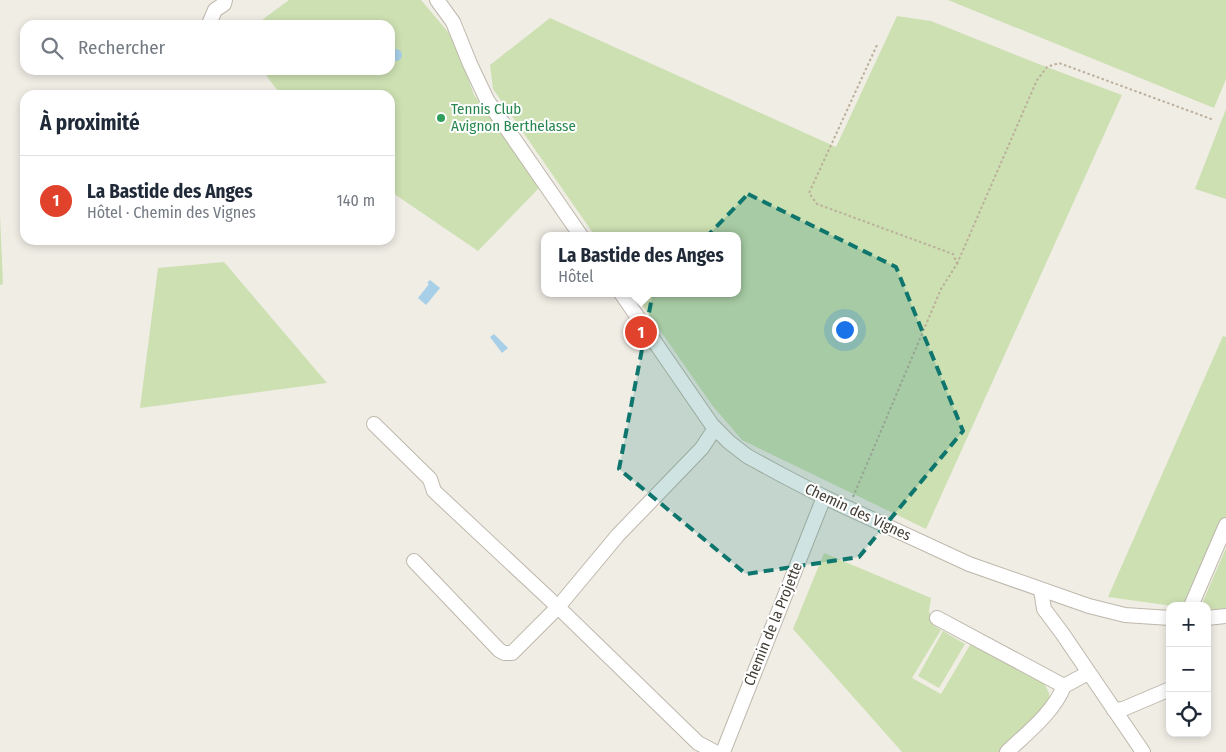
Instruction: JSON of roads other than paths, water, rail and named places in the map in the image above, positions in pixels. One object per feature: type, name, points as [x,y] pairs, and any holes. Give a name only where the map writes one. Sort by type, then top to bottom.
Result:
[{"type":"street","points":[[211,20],[215,10],[224,4],[225,0]]},
{"type":"street","points":[[437,0],[454,22],[470,64],[487,100],[578,232]]},
{"type":"street","name":"Chemin des Vignes","points":[[624,297],[715,428],[747,456],[824,497],[969,564],[1088,606],[1126,615],[1166,618]]},
{"type":"street","points":[[374,424],[430,479],[434,491],[698,742],[715,752]]},
{"type":"street","points":[[414,561],[499,650],[509,654],[516,652],[558,607],[618,535],[702,448],[715,428]]},
{"type":"street","name":"Chemin de la Projette","points":[[723,752],[824,497]]},
{"type":"street","points":[[1193,602],[1226,526]]},
{"type":"street","points":[[1041,590],[1044,609],[1143,752]]},
{"type":"street","points":[[1211,618],[1226,616]]},
{"type":"street","points":[[937,618],[1064,686]]},
{"type":"street","points":[[1007,752],[1046,714],[1061,694],[1064,686],[1088,673]]},
{"type":"street","points":[[1114,710],[1123,709],[1166,691]]},
{"type":"water","points":[[395,50],[401,53],[400,59],[395,60]]},
{"type":"water","points":[[430,280],[440,288],[426,305],[418,298]]},
{"type":"water","points":[[494,334],[508,348],[502,353],[490,337]]},
{"type":"place","name":"Tennis Club Avignon Berthelasse","points":[[441,118]]},
{"type":"place","name":"La Bastide des Anges","points":[[641,332]]}]
